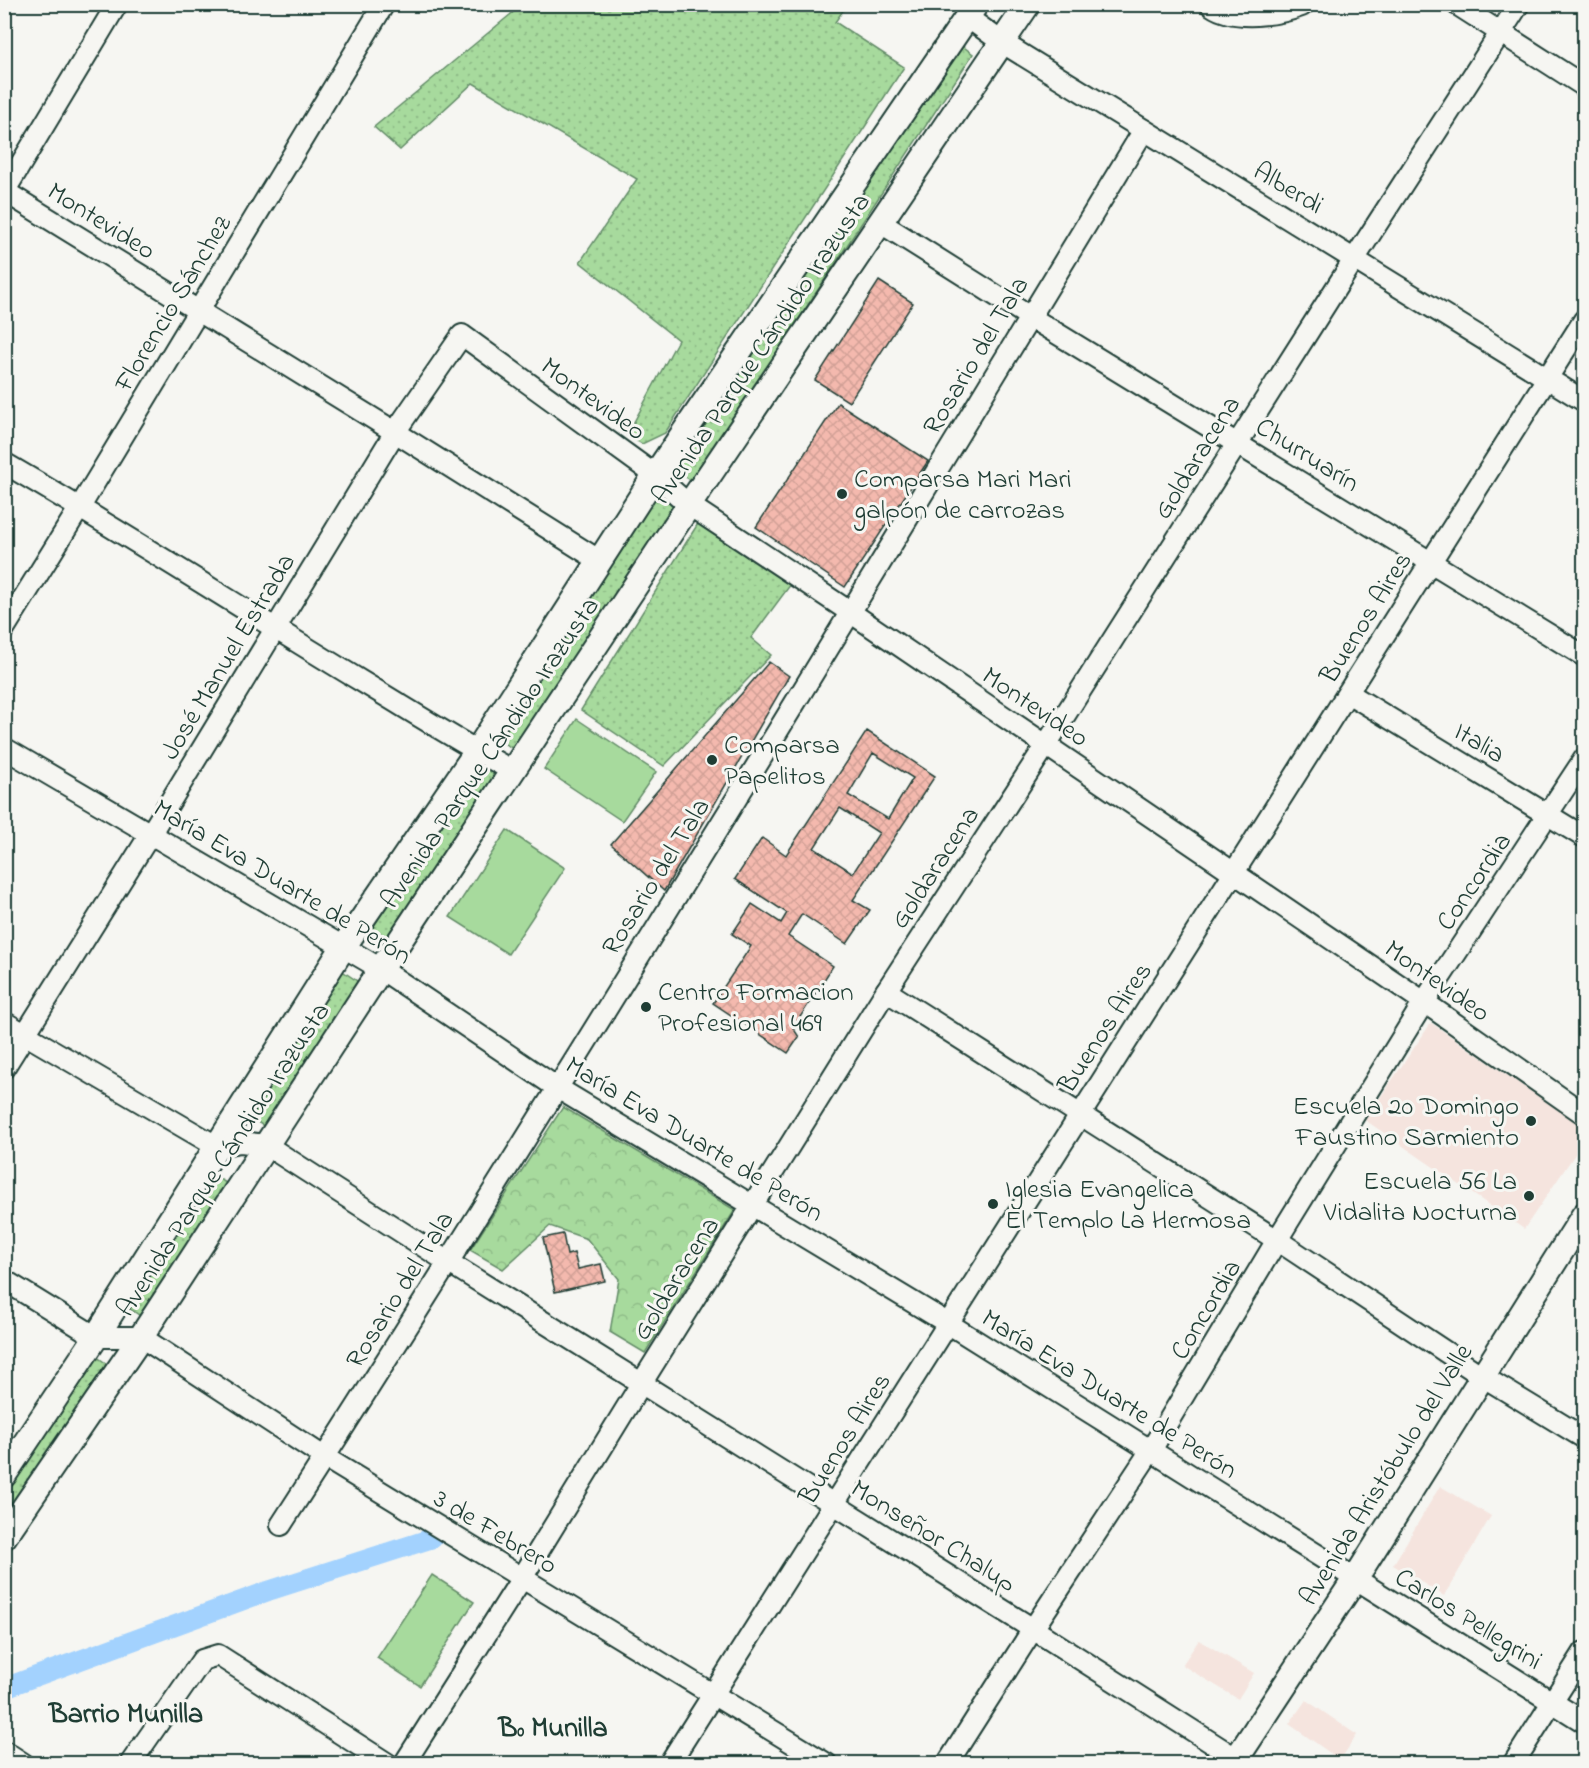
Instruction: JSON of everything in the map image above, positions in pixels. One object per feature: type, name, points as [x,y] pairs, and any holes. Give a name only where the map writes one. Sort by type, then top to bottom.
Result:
[{"type":"main road","name":"Avenida Parque Cándido Irazusta","points":[[5,1534],[141,1337],[381,969],[689,506],[1028,4]]},
{"type":"main road","points":[[1213,4],[1219,8],[1249,13],[1282,11],[1301,4]]},
{"type":"main road","name":"Avenida Parque Cándido Irazusta","points":[[4,1475],[96,1336],[344,946],[477,751],[655,475],[971,11]]},
{"type":"main road","name":"Avenida Aristóbulo del Valle","points":[[1238,1762],[1584,1215]]},
{"type":"street","name":"Florencio Sánchez","points":[[4,629],[81,507],[384,4]]},
{"type":"street","points":[[1456,4],[1584,86]]},
{"type":"street","name":"Goldaracena","points":[[404,1764],[886,991],[1046,745],[1237,442],[1519,4]]},
{"type":"street","points":[[5,192],[117,5]]},
{"type":"street","name":"Alberdi","points":[[971,11],[1003,43],[1584,401]]},
{"type":"street","name":"Rosario del Tala","points":[[281,1525],[448,1262],[850,612],[1144,130]]},
{"type":"street","name":"Montevideo","points":[[5,192],[600,561]]},
{"type":"street","name":"Churruarín","points":[[881,223],[1030,318],[1237,442],[1584,656]]},
{"type":"street","name":"Buenos Aires","points":[[669,1764],[1584,320]]},
{"type":"street","name":"Montevideo","points":[[462,335],[655,475],[689,506],[1046,745],[1424,1002],[1584,1114]]},
{"type":"street","name":"José Manuel Estrada","points":[[4,1068],[151,833],[395,432],[462,335]]},
{"type":"street","points":[[4,463],[81,507],[275,629],[513,771]]},
{"type":"street","name":"Italia","points":[[1348,693],[1584,837]]},
{"type":"street","name":"María Eva Duarte de Perón","points":[[4,748],[344,946],[556,1087],[949,1324],[1355,1579]]},
{"type":"street","name":"Concordia","points":[[947,1764],[1152,1450],[1277,1240],[1424,1002],[1584,759]]},
{"type":"street","points":[[886,991],[1277,1240],[1482,1376],[1584,1438]]},
{"type":"street","points":[[4,1022],[216,1146]]},
{"type":"street","name":"Monseñor Chalup","points":[[216,1146],[241,1142],[266,1145],[640,1384],[1033,1629],[1238,1762]]},
{"type":"street","points":[[4,1280],[96,1336],[141,1337]]},
{"type":"street","name":"3 de Febrero","points":[[141,1337],[324,1457],[827,1764]]},
{"type":"street","name":"Carlos Pellegrini","points":[[1355,1579],[1584,1722]]},
{"type":"street","points":[[1514,1764],[1584,1652]]},
{"type":"street","points":[[130,1764],[202,1660],[218,1655],[388,1764]]},
{"type":"street","points":[[4,1751],[24,1764]]},
{"type":"shaded area","points":[[1431,1023],[1584,1128],[1584,1141],[1524,1229],[1365,1120]]},
{"type":"shaded area","points":[[1440,1486],[1491,1516],[1444,1596],[1393,1565]]},
{"type":"shaded area","points":[[1199,1640],[1254,1673],[1238,1699],[1182,1665]]},
{"type":"shaded area","points":[[1306,1700],[1357,1735],[1340,1760],[1289,1724]]},
{"type":"green space","points":[[522,5],[847,5],[835,22],[904,67],[665,433],[642,444],[627,435],[678,340],[580,262],[637,179],[473,83],[400,150],[374,127]]},
{"type":"green space","points":[[949,36],[973,54],[692,481],[668,466]]},
{"type":"green space","points":[[653,490],[675,506],[517,751],[493,737]]},
{"type":"green space","points":[[699,522],[791,584],[751,638],[771,655],[664,766],[581,710]]},
{"type":"green space","points":[[577,719],[656,772],[622,821],[544,769]]},
{"type":"green space","points":[[478,762],[498,777],[386,939],[365,926]]},
{"type":"green space","points":[[507,830],[565,868],[508,954],[450,917]]},
{"type":"green space","points":[[335,966],[360,983],[265,1127],[242,1112]]},
{"type":"green space","points":[[563,1107],[735,1210],[645,1353],[610,1332],[619,1279],[587,1239],[550,1226],[503,1269],[470,1250]]},
{"type":"green space","points":[[205,1171],[230,1185],[146,1320],[122,1303]]},
{"type":"green space","points":[[89,1351],[111,1367],[5,1516],[4,1481]]},
{"type":"green space","points":[[432,1575],[474,1602],[420,1686],[377,1658]]},
{"type":"building","points":[[879,281],[913,303],[849,402],[815,380]]},
{"type":"building","name":"Comparsa Mari Mari galpón de carrozas","points":[[838,403],[928,461],[845,587],[756,527]]},
{"type":"building","name":"Comparsa Papelitos","points":[[769,662],[789,676],[664,891],[611,844]]},
{"type":"building","points":[[867,731],[935,776],[853,900],[870,910],[847,944],[802,914],[788,936],[833,966],[793,1028],[799,1037],[788,1053],[713,1003],[751,946],[732,934],[752,904],[781,923],[787,913],[735,879],[762,838],[786,855]],"holes":[[[873,753],[913,778],[888,819],[848,795]],[[840,808],[879,833],[853,873],[814,848]]]},
{"type":"building","points":[[563,1234],[567,1255],[574,1253],[578,1269],[601,1264],[605,1281],[555,1292],[543,1238]]},
{"type":"waterway","points":[[4,1688],[268,1591],[433,1538]]},
{"type":"place","name":"Comparsa Mari Mari galpón de carrozas","points":[[842,494]]},
{"type":"place","name":"Comparsa Papelitos","points":[[712,760]]},
{"type":"place","name":"Centro Formacion Profesional 469","points":[[646,1007]]},
{"type":"place","name":"Escuela 20 Domingo Faustino Sarmiento","points":[[1531,1121]]},
{"type":"place","name":"Escuela 56 La Vidalita Nocturna","points":[[1529,1196]]},
{"type":"place","name":"Iglesia Evangelica El Templo La Hermosa","points":[[993,1204]]},
{"type":"district","name":"Barrio Munilla","points":[[126,1712]]},
{"type":"district","name":"Bº Munilla","points":[[553,1726]]}]
